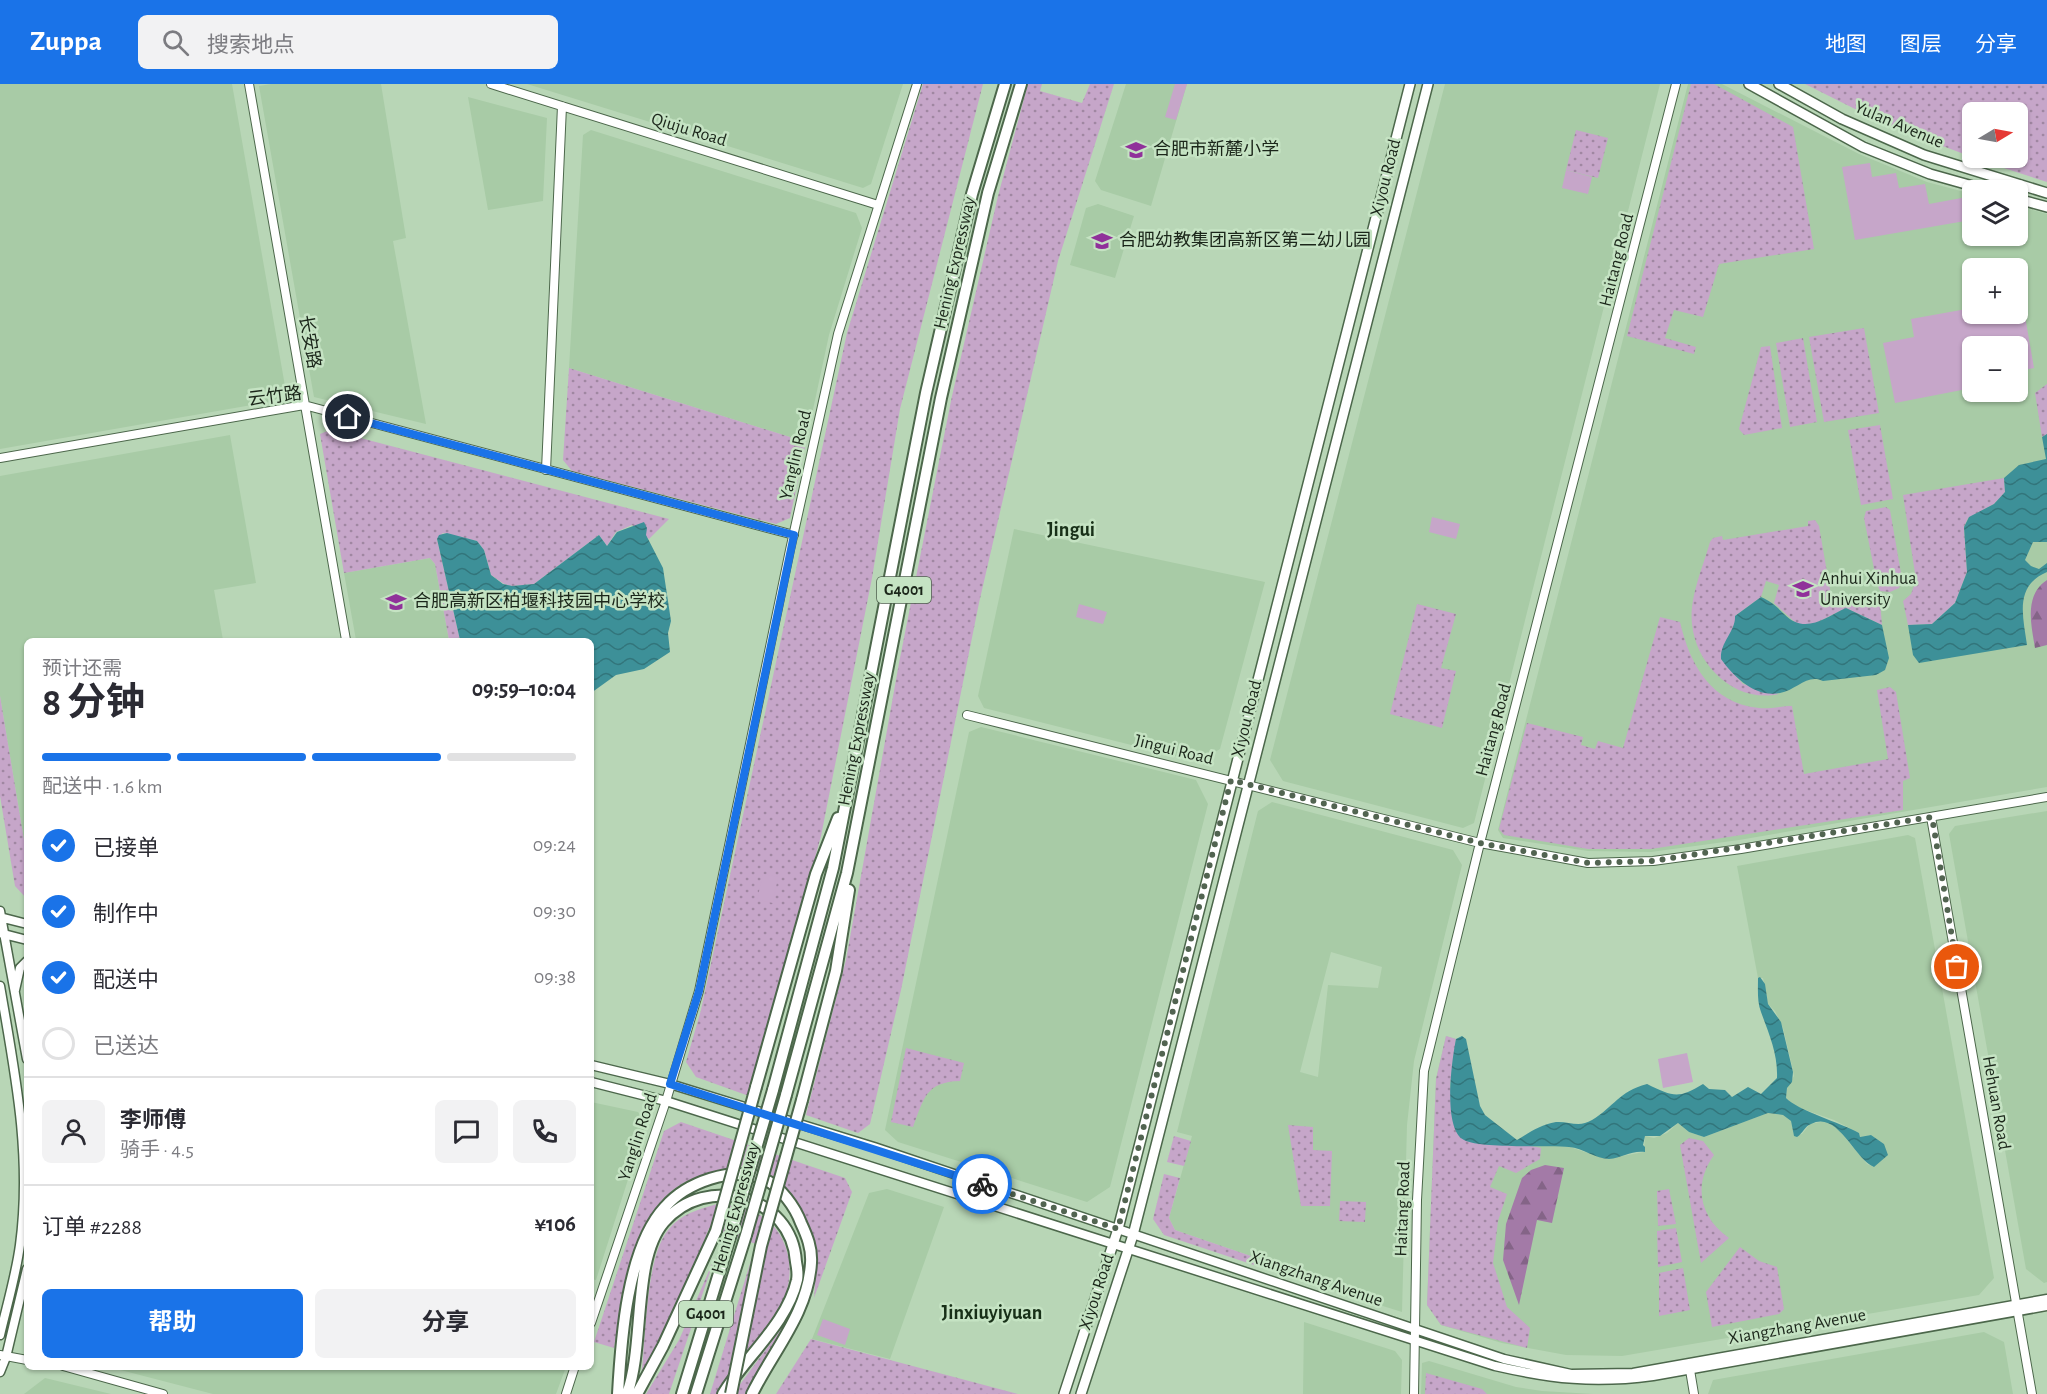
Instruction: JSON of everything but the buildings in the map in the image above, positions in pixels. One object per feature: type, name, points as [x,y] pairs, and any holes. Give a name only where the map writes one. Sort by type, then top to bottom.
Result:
[{"type":"highway","name":"Hening Expressway","points":[[682,1394],[773,1090],[833,868],[926,393],[972,194],[1005,84]]},
{"type":"highway","name":"Hening Expressway","points":[[696,1394],[746,1235],[847,873],[941,398],[988,193],[1021,84]]},
{"type":"highway","points":[[637,1394],[663,1346],[716,1231],[816,873],[848,793]]},
{"type":"highway","points":[[731,1394],[761,1246],[836,971],[862,798]]},
{"type":"highway","points":[[618,1394],[620,1357],[639,1258],[650,1230],[663,1208],[683,1189],[726,1176],[763,1178],[786,1198],[798,1215],[810,1244],[811,1262],[796,1319],[752,1394]]},
{"type":"highway","points":[[627,1394],[637,1359],[645,1266],[654,1238],[664,1222],[684,1204],[713,1194],[733,1195],[766,1206],[784,1226],[795,1248],[797,1279],[784,1312],[723,1394]]},
{"type":"main road","name":"Xiyou Road","points":[[1064,1394],[1118,1229],[1410,84]]},
{"type":"main road","name":"Xiyou Road","points":[[1081,1394],[1133,1235],[1428,84]]},
{"type":"main road","name":"Yulan Avenue","points":[[1749,84],[1863,147],[1930,174],[1962,183]]},
{"type":"main road","name":"Yulan Avenue","points":[[1779,84],[1842,118],[1924,155],[2047,193]]},
{"type":"main road","points":[[2028,202],[2047,207]]},
{"type":"main road","points":[[24,923],[0,915],[1,934],[24,1044]]},
{"type":"main road","points":[[1,934],[24,939]]},
{"type":"main road","points":[[14,993],[20,968],[24,964]]},
{"type":"main road","points":[[0,986],[23,1120],[24,1164],[20,1245],[0,1335]]},
{"type":"main road","name":"Xiangzhang Avenue","points":[[594,1066],[670,1084],[874,1147],[1504,1359],[1571,1374],[1633,1373],[1689,1366]]},
{"type":"main road","name":"Xiangzhang Avenue","points":[[594,1083],[666,1101],[1495,1366],[1572,1381],[1629,1379],[1689,1366],[2016,1308],[2047,1299]]},
{"type":"main road","points":[[0,1372],[24,1280]]},
{"type":"main road","name":"Xiangzhang Avenue","points":[[2016,1308],[2047,1306]]},
{"type":"street","name":"长安路","points":[[249,84],[346,638]]},
{"type":"street","name":"Qiuju Road","points":[[490,84],[878,205]]},
{"type":"street","name":"Yanglin Road","points":[[594,1314],[666,1101],[699,991],[838,334],[917,84]]},
{"type":"street","name":"Haitang Road","points":[[1414,1394],[1417,1200],[1424,1071],[1480,843],[1676,84]]},
{"type":"street","points":[[546,470],[562,106]]},
{"type":"street","name":"云竹路","points":[[0,458],[304,405],[794,535]]},
{"type":"street","name":"Jingui Road","points":[[967,715],[1480,843],[1588,863],[1653,861],[2047,797]]},
{"type":"street","name":"Hehuan Road","points":[[1932,817],[2031,1394]]},
{"type":"street","points":[[3,1356],[24,1360]]},
{"type":"street","points":[[1689,1366],[1694,1394]]},
{"type":"street","points":[[77,1370],[163,1394]]},
{"type":"street","points":[[566,1394],[575,1370]]},
{"type":"shaded area","points":[[0,84],[232,84],[285,386],[275,401],[0,449]]},
{"type":"shaded area","points":[[271,84],[381,84],[406,238],[393,241],[426,424],[314,397],[259,86]]},
{"type":"shaded area","points":[[527,84],[903,84],[871,184],[863,188]]},
{"type":"shaded area","points":[[923,84],[983,84],[900,409],[872,578],[821,836],[749,1096],[696,1077],[686,1062],[701,1010],[847,333]]},
{"type":"shaded area","points":[[1028,84],[1042,84],[1040,91],[1082,103],[1090,84],[1114,84],[1058,261],[979,603],[901,990],[870,1124],[858,1133],[806,1115],[846,960],[899,663],[952,396],[998,196]]},
{"type":"shaded area","name":"合肥市新麓小学","points":[[1126,84],[1187,84],[1151,206],[1101,190],[1095,181]]},
{"type":"shaded area","points":[[1175,84],[1187,84],[1176,120],[1165,117]]},
{"type":"shaded area","points":[[1445,84],[1660,84],[1474,823],[1463,828],[1283,781],[1270,760]]},
{"type":"shaded area","name":"Anhui Xinhua University","points":[[1688,84],[1722,84],[1859,154],[1927,182],[1962,191],[1962,246],[2028,246],[2028,209],[2047,214],[2047,787],[1739,840],[1651,852],[1588,851],[1503,838],[1498,830]]},
{"type":"shaded area","points":[[1691,84],[1714,84],[1793,127],[1814,249],[1719,264],[1703,317],[1674,310],[1665,338],[1696,347],[1694,354],[1627,336]]},
{"type":"shaded area","points":[[1805,84],[2047,84],[2047,182],[2004,168],[2028,168],[2028,102],[1962,102],[1962,153],[1889,126]]},
{"type":"shaded area","points":[[468,97],[547,118],[543,201],[488,210]]},
{"type":"shaded area","points":[[591,130],[856,213],[862,228],[829,335],[806,442],[569,368],[583,135]]},
{"type":"shaded area","points":[[1576,130],[1608,138],[1598,178],[1566,170]]},
{"type":"shaded area","points":[[1870,163],[1872,177],[1896,173],[1899,188],[1925,184],[1929,204],[1962,198],[1962,222],[1855,240],[1842,167]]},
{"type":"shaded area","points":[[1566,170],[1592,177],[1588,194],[1562,188]]},
{"type":"shaded area","name":"合肥幼教集团高新区第二幼儿园","points":[[1098,204],[1134,216],[1115,278],[1070,265],[1086,208]]},
{"type":"shaded area","points":[[1962,310],[1962,324],[2026,324],[2034,368],[2028,369],[2028,336],[1962,336],[1962,390],[1895,403],[1883,343],[1914,337],[1911,319]]},
{"type":"shaded area","points":[[1864,328],[1879,413],[1824,422],[1809,337]]},
{"type":"shaded area","points":[[1803,338],[1817,422],[1790,427],[1776,343]]},
{"type":"shaded area","points":[[1770,346],[1782,428],[1744,435],[1739,429],[1761,347]]},
{"type":"shaded area","points":[[569,368],[806,442],[790,518],[776,524],[572,471],[563,460]]},
{"type":"shaded area","points":[[2047,384],[2047,434],[2042,437],[2035,393]]},
{"type":"shaded area","points":[[1880,425],[1893,499],[1861,505],[1848,430]]},
{"type":"shaded area","points":[[330,430],[669,519],[649,539],[632,525],[616,532],[607,546],[599,535],[534,584],[512,586],[504,584],[491,575],[484,550],[477,541],[443,533],[437,539],[460,638],[449,638],[435,564],[430,558],[344,573],[320,434]]},
{"type":"shaded area","points":[[230,435],[256,583],[214,590],[223,638],[24,638],[24,840],[0,696],[0,476]]},
{"type":"shaded area","points":[[2004,478],[2005,492],[1994,504],[1968,518],[1964,527],[1967,572],[1955,603],[1932,624],[1908,625],[1903,601],[1911,594],[1916,580],[1903,495]]},
{"type":"shaded area","points":[[1886,507],[1890,510],[1902,579],[1899,588],[1890,592],[1880,591],[1877,584],[1864,518],[1866,511]]},
{"type":"shaded area","points":[[1432,517],[1460,524],[1456,539],[1429,532]]},
{"type":"shaded area","points":[[1815,520],[1819,526],[1832,601],[1872,594],[1880,602],[1882,625],[1846,608],[1814,624],[1798,625],[1774,603],[1779,585],[1766,581],[1761,597],[1735,616],[1735,622],[1721,659],[1743,684],[1779,694],[1763,696],[1734,687],[1710,667],[1701,654],[1692,624],[1697,583],[1710,542],[1713,538],[1722,536],[1723,540],[1808,526],[1808,521]]},
{"type":"shaded area","points":[[1014,529],[1265,582],[1220,749],[1199,762],[984,708],[978,696]]},
{"type":"shaded area","name":"合肥高新区柏堰科技园中心学校","points":[[430,558],[435,564],[449,638],[356,638],[344,573]]},
{"type":"shaded area","points":[[1079,604],[1107,612],[1103,624],[1076,617]]},
{"type":"shaded area","points":[[1417,604],[1456,614],[1441,668],[1456,671],[1442,728],[1390,714]]},
{"type":"shaded area","points":[[1660,617],[1680,622],[1684,638],[1697,667],[1716,690],[1742,705],[1759,708],[1792,706],[1804,774],[1888,759],[1877,690],[1890,687],[1896,692],[1910,778],[1903,781],[1903,810],[1651,849],[1588,849],[1504,835],[1499,829],[1527,723],[1583,737],[1581,745],[1595,749],[1598,741],[1623,748]]},
{"type":"shaded area","points":[[0,696],[24,840],[24,896],[15,886],[0,796]]},
{"type":"shaded area","points":[[981,727],[1196,780],[1208,804],[1110,1187],[1087,1202],[898,1142],[885,1130],[969,732]]},
{"type":"shaded area","points":[[1272,802],[1453,850],[1462,865],[1414,1061],[1407,1125],[1402,1312],[1284,1275],[1286,1268],[1175,1230],[1169,1218],[1192,1136],[1177,1132],[1258,811]],"holes":[[[1331,952],[1382,967],[1378,988],[1328,985],[1318,1077],[1300,1072]]]},
{"type":"shaded area","points":[[2047,811],[2047,1282],[2044,1283],[2026,1269],[1949,834],[1955,826]]},
{"type":"shaded area","points":[[1908,835],[1915,838],[1994,1278],[1979,1295],[1622,1356],[1566,1355],[1502,1343],[1441,1325],[1427,1305],[1436,1079],[1446,1036],[1456,1039],[1458,1136],[1570,1147],[1606,1159],[1644,1152],[1645,1136],[1654,1138],[1667,1133],[1678,1123],[1689,1132],[1704,1137],[1768,1113],[1783,1115],[1791,1121],[1794,1135],[1802,1134],[1810,1124],[1826,1121],[1838,1129],[1867,1164],[1874,1167],[1884,1144],[1871,1135],[1860,1137],[1859,1133],[1834,1120],[1794,1106],[1786,1098],[1787,1088],[1794,1076],[1792,1066],[1783,1028],[1775,1011],[1768,1004],[1763,978],[1758,978],[1737,866]]},
{"type":"shaded area","points":[[763,874],[778,877],[773,903],[757,900]]},
{"type":"shaded area","points":[[1446,1036],[1456,1039],[1450,1086],[1471,1142],[1522,1144],[1541,1148],[1540,1159],[1516,1173],[1499,1166],[1490,1187],[1507,1194],[1498,1221],[1493,1263],[1507,1307],[1530,1328],[1527,1348],[1441,1325],[1427,1305],[1436,1079]]},
{"type":"shaded area","points":[[906,1048],[964,1063],[960,1081],[940,1085],[928,1093],[913,1127],[891,1122]]},
{"type":"shaded area","points":[[1687,1053],[1693,1082],[1663,1088],[1658,1059]]},
{"type":"shaded area","points":[[594,1103],[638,1112],[646,1123],[596,1280],[594,1280]]},
{"type":"shaded area","points":[[681,1122],[845,1178],[852,1192],[814,1298],[815,1264],[811,1237],[800,1212],[781,1184],[744,1174],[722,1172],[693,1178],[670,1192],[653,1212],[630,1264],[614,1348],[594,1342],[664,1131]]},
{"type":"shaded area","points":[[1288,1125],[1313,1127],[1313,1150],[1332,1151],[1330,1206],[1301,1206]]},
{"type":"shaded area","points":[[1174,1136],[1191,1141],[1184,1166],[1167,1162]]},
{"type":"shaded area","points":[[1689,1138],[1703,1141],[1714,1155],[1703,1177],[1702,1200],[1711,1220],[1729,1238],[1701,1263],[1680,1145]]},
{"type":"shaded area","points":[[1164,1174],[1180,1178],[1169,1218],[1175,1230],[1286,1268],[1284,1275],[1164,1235],[1153,1219]]},
{"type":"shaded area","points":[[887,1189],[944,1207],[890,1359],[812,1339],[869,1193]]},
{"type":"shaded area","points":[[1669,1189],[1676,1224],[1658,1226],[1657,1191]]},
{"type":"shaded area","points":[[1340,1201],[1366,1202],[1365,1222],[1339,1221]]},
{"type":"shaded area","points":[[717,1204],[736,1206],[753,1212],[775,1227],[789,1258],[789,1280],[783,1300],[759,1339],[717,1394],[710,1394],[756,1244],[709,1228],[680,1303],[641,1379],[651,1278],[661,1242],[679,1219]]},
{"type":"shaded area","points":[[1676,1228],[1682,1262],[1658,1267],[1657,1231]]},
{"type":"shaded area","points":[[1740,1247],[1759,1261],[1777,1267],[1784,1309],[1779,1314],[1712,1327],[1706,1292]]},
{"type":"shaded area","points":[[715,1257],[669,1394],[646,1394],[679,1340]]},
{"type":"shaded area","points":[[1683,1268],[1690,1310],[1659,1316],[1659,1273]]},
{"type":"shaded area","points":[[790,1317],[747,1394],[733,1394]]},
{"type":"shaded area","points":[[823,1319],[850,1329],[845,1345],[817,1335]]},
{"type":"shaded area","points":[[1304,1322],[1395,1351],[1402,1360],[1401,1394],[1303,1394]]},
{"type":"shaded area","points":[[1984,1332],[2004,1342],[2013,1394],[1708,1394],[1713,1380]]},
{"type":"shaded area","points":[[811,1339],[1018,1394],[776,1394]]},
{"type":"shaded area","points":[[1429,1361],[1516,1387],[1593,1394],[1421,1394],[1422,1363]]},
{"type":"shaded area","points":[[121,1370],[565,1370],[556,1394],[213,1394]]},
{"type":"shaded area","points":[[1426,1373],[1482,1389],[1487,1394],[1425,1394]]},
{"type":"shaded area","points":[[45,1378],[111,1394],[24,1394]]},
{"type":"green space","points":[[2047,580],[2047,645],[2035,648],[2031,620],[2032,602],[2040,586]]},
{"type":"green space","points":[[1545,1165],[1564,1168],[1552,1223],[1537,1220],[1519,1305],[1503,1260],[1506,1224],[1522,1178],[1531,1170]]},
{"type":"water","points":[[2047,434],[2047,542],[2033,542],[2025,560],[2031,566],[2039,569],[2047,563],[2047,572],[2029,585],[2025,594],[2023,613],[2027,645],[1919,663],[1913,655],[1908,625],[1932,624],[1955,603],[1967,572],[1964,527],[1969,517],[1994,504],[2005,492],[2004,478],[2019,465],[2046,459],[2042,437]]},
{"type":"water","points":[[644,522],[647,528],[646,535],[663,568],[671,621],[668,633],[670,652],[644,669],[616,675],[594,691],[594,638],[460,638],[437,539],[439,535],[447,533],[477,541],[484,550],[491,575],[503,584],[512,586],[534,584],[599,535],[607,546],[617,532]]},
{"type":"water","points":[[1761,597],[1799,623],[1815,623],[1846,608],[1882,625],[1889,658],[1885,670],[1876,675],[1823,681],[1807,680],[1786,691],[1771,694],[1746,685],[1726,666],[1721,659],[1721,653],[1733,627],[1735,616]]},
{"type":"water","points":[[1760,977],[1765,984],[1768,1004],[1781,1022],[1793,1072],[1786,1098],[1800,1107],[1859,1133],[1860,1137],[1871,1135],[1884,1144],[1888,1155],[1874,1167],[1860,1155],[1838,1129],[1829,1124],[1821,1122],[1811,1124],[1797,1137],[1794,1136],[1791,1121],[1783,1115],[1768,1113],[1704,1137],[1689,1132],[1678,1123],[1660,1136],[1645,1136],[1643,1145],[1645,1152],[1609,1159],[1569,1147],[1499,1146],[1472,1143],[1464,1140],[1457,1133],[1453,1122],[1450,1093],[1456,1039],[1462,1036],[1466,1039],[1480,1106],[1485,1115],[1517,1140],[1550,1123],[1578,1124],[1592,1120],[1629,1091],[1647,1084],[1670,1094],[1688,1092],[1703,1084],[1709,1089],[1725,1090],[1732,1097],[1748,1087],[1761,1094],[1777,1078],[1777,1069],[1772,1044],[1759,1004],[1758,978]]},
{"type":"way so far","points":[[982,1184],[1118,1229],[1231,780],[1365,812],[1480,843],[1588,863],[1653,861],[1741,849],[1932,817],[1957,967]]},
{"type":"place","name":"合肥市新麓小学","points":[[1136,150]]},
{"type":"place","name":"合肥幼教集团高新区第二幼儿园","points":[[1102,241]]},
{"type":"place","name":"Anhui Xinhua University","points":[[1803,589]]},
{"type":"place","name":"合肥高新区柏堰科技园中心学校","points":[[396,602]]},
{"type":"district","name":"Jingui","points":[[1071,530]]},
{"type":"district","name":"Jinxiuyiyuan","points":[[992,1313]]},
{"type":"route","points":[[348,417],[794,535],[699,991],[670,1084],[874,1147],[982,1184]]}]
